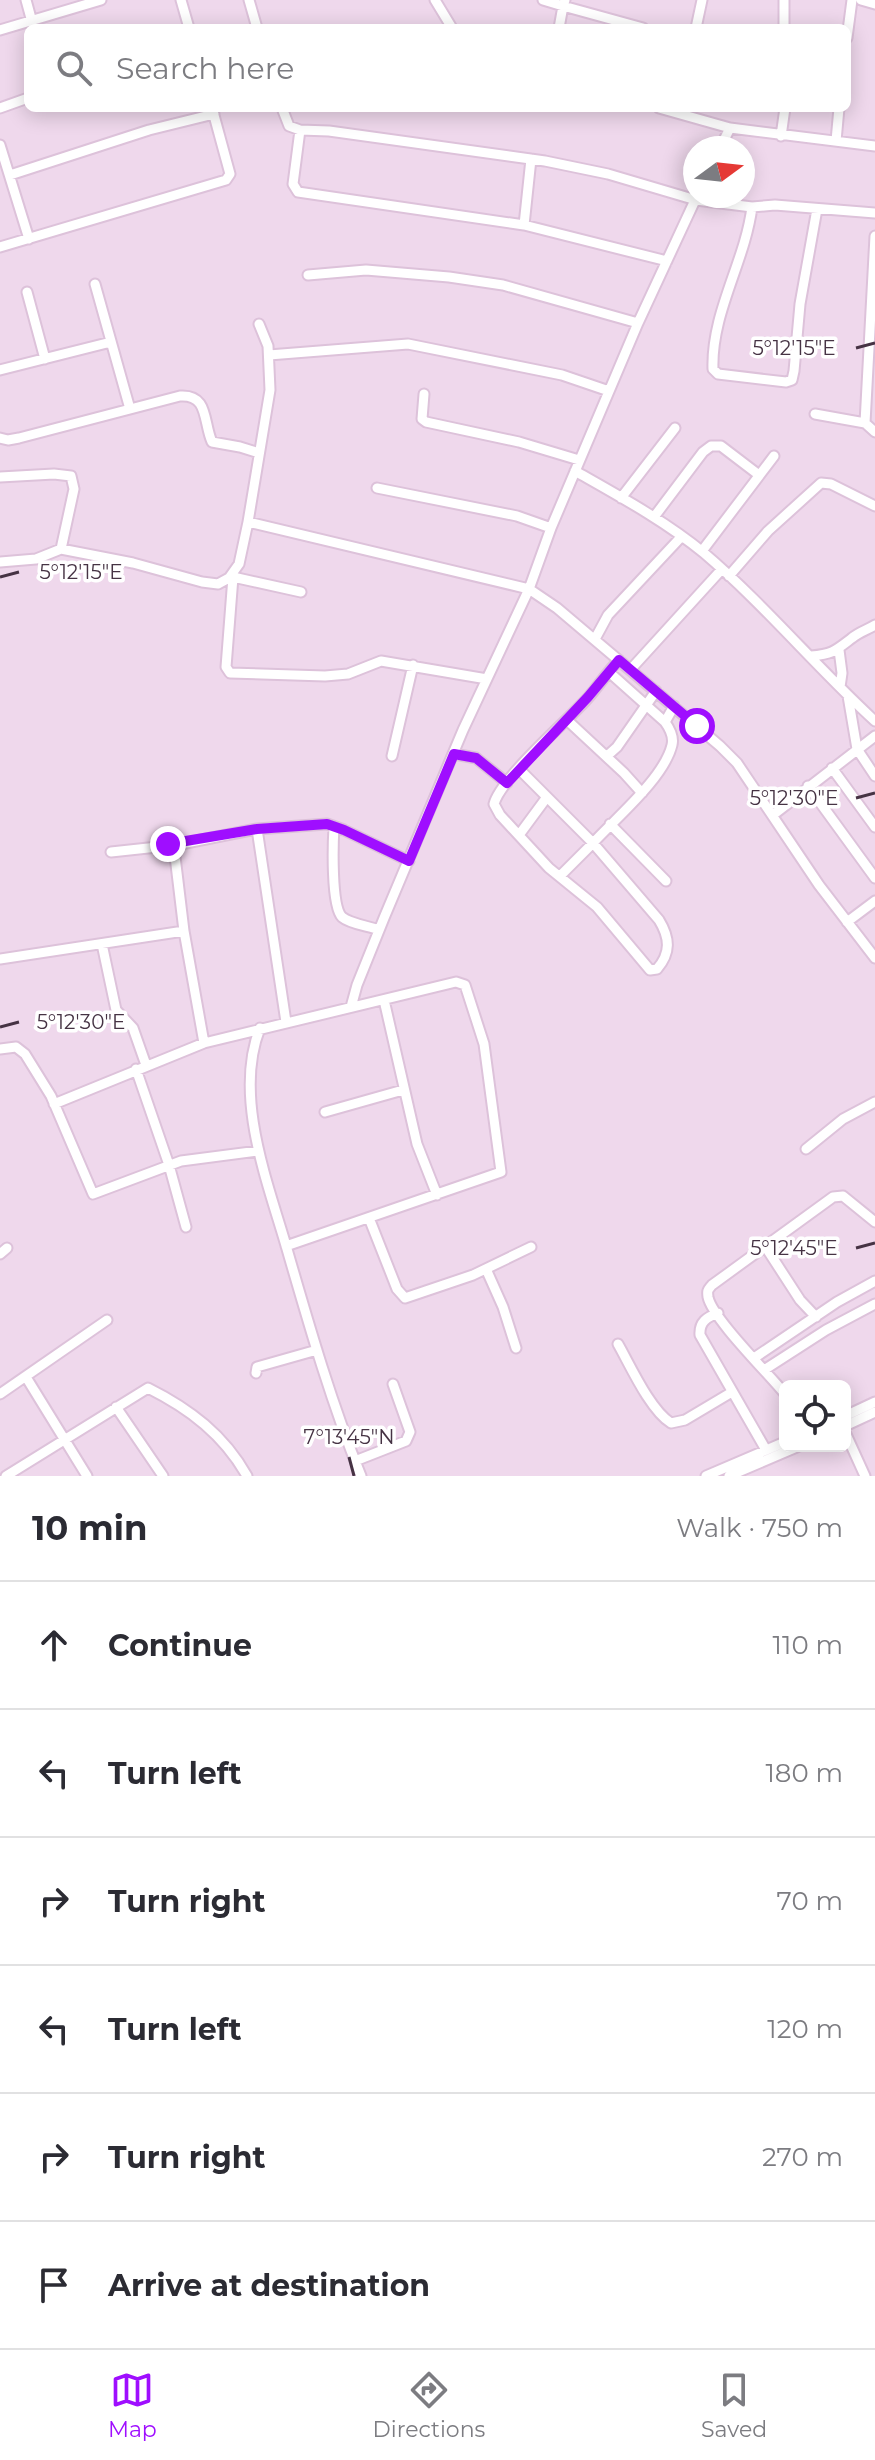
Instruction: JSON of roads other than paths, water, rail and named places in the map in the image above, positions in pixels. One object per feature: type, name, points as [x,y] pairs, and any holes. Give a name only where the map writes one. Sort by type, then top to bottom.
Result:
[{"type":"street","points":[[26,0],[32,22]]},
{"type":"street","points":[[5,28],[101,0]]},
{"type":"street","points":[[181,0],[188,24]]},
{"type":"street","points":[[249,0],[256,24]]},
{"type":"street","points":[[435,0],[450,24]]},
{"type":"street","points":[[543,0],[564,3],[630,24]]},
{"type":"street","points":[[697,24],[702,0]]},
{"type":"street","points":[[784,0],[784,24]]},
{"type":"street","points":[[849,24],[852,0]]},
{"type":"street","points":[[861,0],[875,4]]},
{"type":"street","points":[[560,24],[564,3]]},
{"type":"street","points":[[0,108],[24,99]]},
{"type":"street","points":[[10,175],[210,112]]},
{"type":"street","points":[[0,247],[226,180],[230,174],[213,112]]},
{"type":"street","points":[[284,112],[289,126],[300,130],[329,131],[531,159],[608,174],[683,194]]},
{"type":"street","points":[[685,112],[730,128],[875,146]]},
{"type":"street","points":[[781,136],[784,112]]},
{"type":"street","points":[[836,141],[839,112]]},
{"type":"street","points":[[726,136],[730,128]]},
{"type":"street","points":[[300,130],[293,184],[298,192],[524,225],[667,261]]},
{"type":"street","points":[[0,145],[29,239]]},
{"type":"street","points":[[524,225],[531,159]]},
{"type":"street","points":[[755,207],[775,205],[875,213]]},
{"type":"street","points":[[351,1007],[379,930],[529,589],[579,460],[691,208]]},
{"type":"street","points":[[752,208],[746,241],[715,339],[713,369],[718,374],[786,382],[793,379],[799,343],[800,304],[817,209]]},
{"type":"street","points":[[865,423],[875,236]]},
{"type":"street","points":[[308,275],[366,270],[449,277],[503,285],[638,323]]},
{"type":"street","points":[[95,284],[130,409]]},
{"type":"street","points":[[27,292],[45,359]]},
{"type":"street","points":[[259,324],[269,355],[270,390],[248,522],[239,564],[231,578],[226,667],[230,673],[325,676],[348,674],[381,661],[487,679]]},
{"type":"street","points":[[0,370],[111,342]]},
{"type":"street","points":[[269,355],[408,344],[562,375],[609,391]]},
{"type":"street","points":[[424,394],[422,419],[426,422],[519,442],[579,460]]},
{"type":"street","points":[[0,438],[19,438],[191,395],[200,403],[212,442],[259,453]]},
{"type":"street","points":[[815,414],[865,423],[875,432]]},
{"type":"street","points":[[621,498],[675,428]]},
{"type":"street","points":[[654,517],[703,452],[711,446],[721,446],[759,475]]},
{"type":"street","points":[[702,551],[774,456]]},
{"type":"street","points":[[575,471],[654,517],[702,551],[875,721]]},
{"type":"street","points":[[0,477],[71,476],[74,489],[61,549]]},
{"type":"street","points":[[631,669],[814,486],[831,484],[873,501]]},
{"type":"street","points":[[377,488],[517,516],[551,528]]},
{"type":"street","points":[[249,510],[261,524]]},
{"type":"street","points":[[248,522],[529,589],[557,608],[737,763],[875,958]]},
{"type":"street","points":[[595,639],[608,615],[681,537]]},
{"type":"street","points":[[0,562],[36,559],[61,549],[133,563],[202,582],[218,584],[231,578],[301,592]]},
{"type":"street","points":[[811,656],[839,650],[852,637],[875,625]]},
{"type":"street","points":[[839,650],[840,687]]},
{"type":"street","points":[[519,769],[623,876],[665,930],[668,950],[657,969],[646,967],[597,907],[519,835],[494,804],[519,769],[619,660]]},
{"type":"street","points":[[392,756],[413,665]]},
{"type":"street","points":[[560,876],[642,793],[672,747],[672,738],[665,722],[609,672]]},
{"type":"street","points":[[607,756],[617,747],[656,691]]},
{"type":"street","points":[[848,696],[857,749],[875,776]]},
{"type":"street","points":[[665,722],[674,706]]},
{"type":"street","points":[[567,720],[642,793]]},
{"type":"street","points":[[773,815],[875,736]]},
{"type":"street","points":[[454,754],[476,758],[507,783]]},
{"type":"street","points":[[832,768],[875,827]]},
{"type":"street","points":[[808,786],[875,878]]},
{"type":"street","points":[[519,835],[547,797]]},
{"type":"street","points":[[111,852],[176,845],[257,829],[327,824],[409,861]]},
{"type":"street","points":[[610,824],[666,881]]},
{"type":"street","points":[[334,827],[333,874],[338,910],[346,919],[379,930]]},
{"type":"street","points":[[257,829],[286,1022]]},
{"type":"street","points":[[176,845],[184,931],[204,1043]]},
{"type":"street","points":[[847,922],[875,901]]},
{"type":"street","points":[[0,959],[184,931]]},
{"type":"street","points":[[102,944],[116,1010],[133,1028],[186,1227]]},
{"type":"street","points":[[54,1104],[204,1043],[461,982],[468,988],[484,1044],[502,1169],[498,1174],[286,1246]]},
{"type":"street","points":[[384,1000],[417,1144],[437,1195]]},
{"type":"street","points":[[260,1028],[254,1043],[252,1097],[258,1151],[317,1350],[361,1476]]},
{"type":"street","points":[[248,1031],[254,1043]]},
{"type":"street","points":[[0,1049],[16,1047],[21,1050],[54,1104],[93,1194],[181,1161],[258,1151]]},
{"type":"street","points":[[325,1112],[403,1090]]},
{"type":"street","points":[[806,1149],[843,1119],[875,1102]]},
{"type":"street","points":[[779,1387],[718,1313],[708,1298],[708,1291],[765,1246],[839,1195],[855,1204],[875,1222]]},
{"type":"street","points":[[369,1218],[397,1289],[405,1298],[486,1269],[531,1247]]},
{"type":"street","points":[[765,1246],[800,1300],[816,1317]]},
{"type":"street","points":[[486,1269],[503,1307],[516,1348]]},
{"type":"street","points":[[754,1358],[837,1302],[875,1281]]},
{"type":"street","points":[[837,1302],[847,1318]]},
{"type":"street","points":[[764,1370],[875,1304]]},
{"type":"street","points":[[718,1313],[703,1321],[699,1327],[700,1335],[766,1450]]},
{"type":"street","points":[[0,1394],[107,1320]]},
{"type":"street","points":[[778,1342],[787,1354]]},
{"type":"street","points":[[618,1344],[653,1403],[664,1419],[671,1423],[685,1420],[732,1392]]},
{"type":"street","points":[[256,1373],[257,1367],[317,1350]]},
{"type":"street","points":[[26,1377],[87,1476]]},
{"type":"street","points":[[355,1461],[410,1437],[393,1384]]},
{"type":"street","points":[[8,1476],[144,1389],[152,1390],[199,1419],[224,1441],[247,1476]]},
{"type":"street","points":[[851,1413],[875,1402]]},
{"type":"street","points":[[116,1407],[163,1476]]},
{"type":"street","points":[[851,1426],[875,1412]]},
{"type":"street","points":[[851,1443],[865,1476]]},
{"type":"street","points":[[706,1476],[779,1445]]},
{"type":"street","points":[[729,1476],[747,1473],[787,1452]]}]
